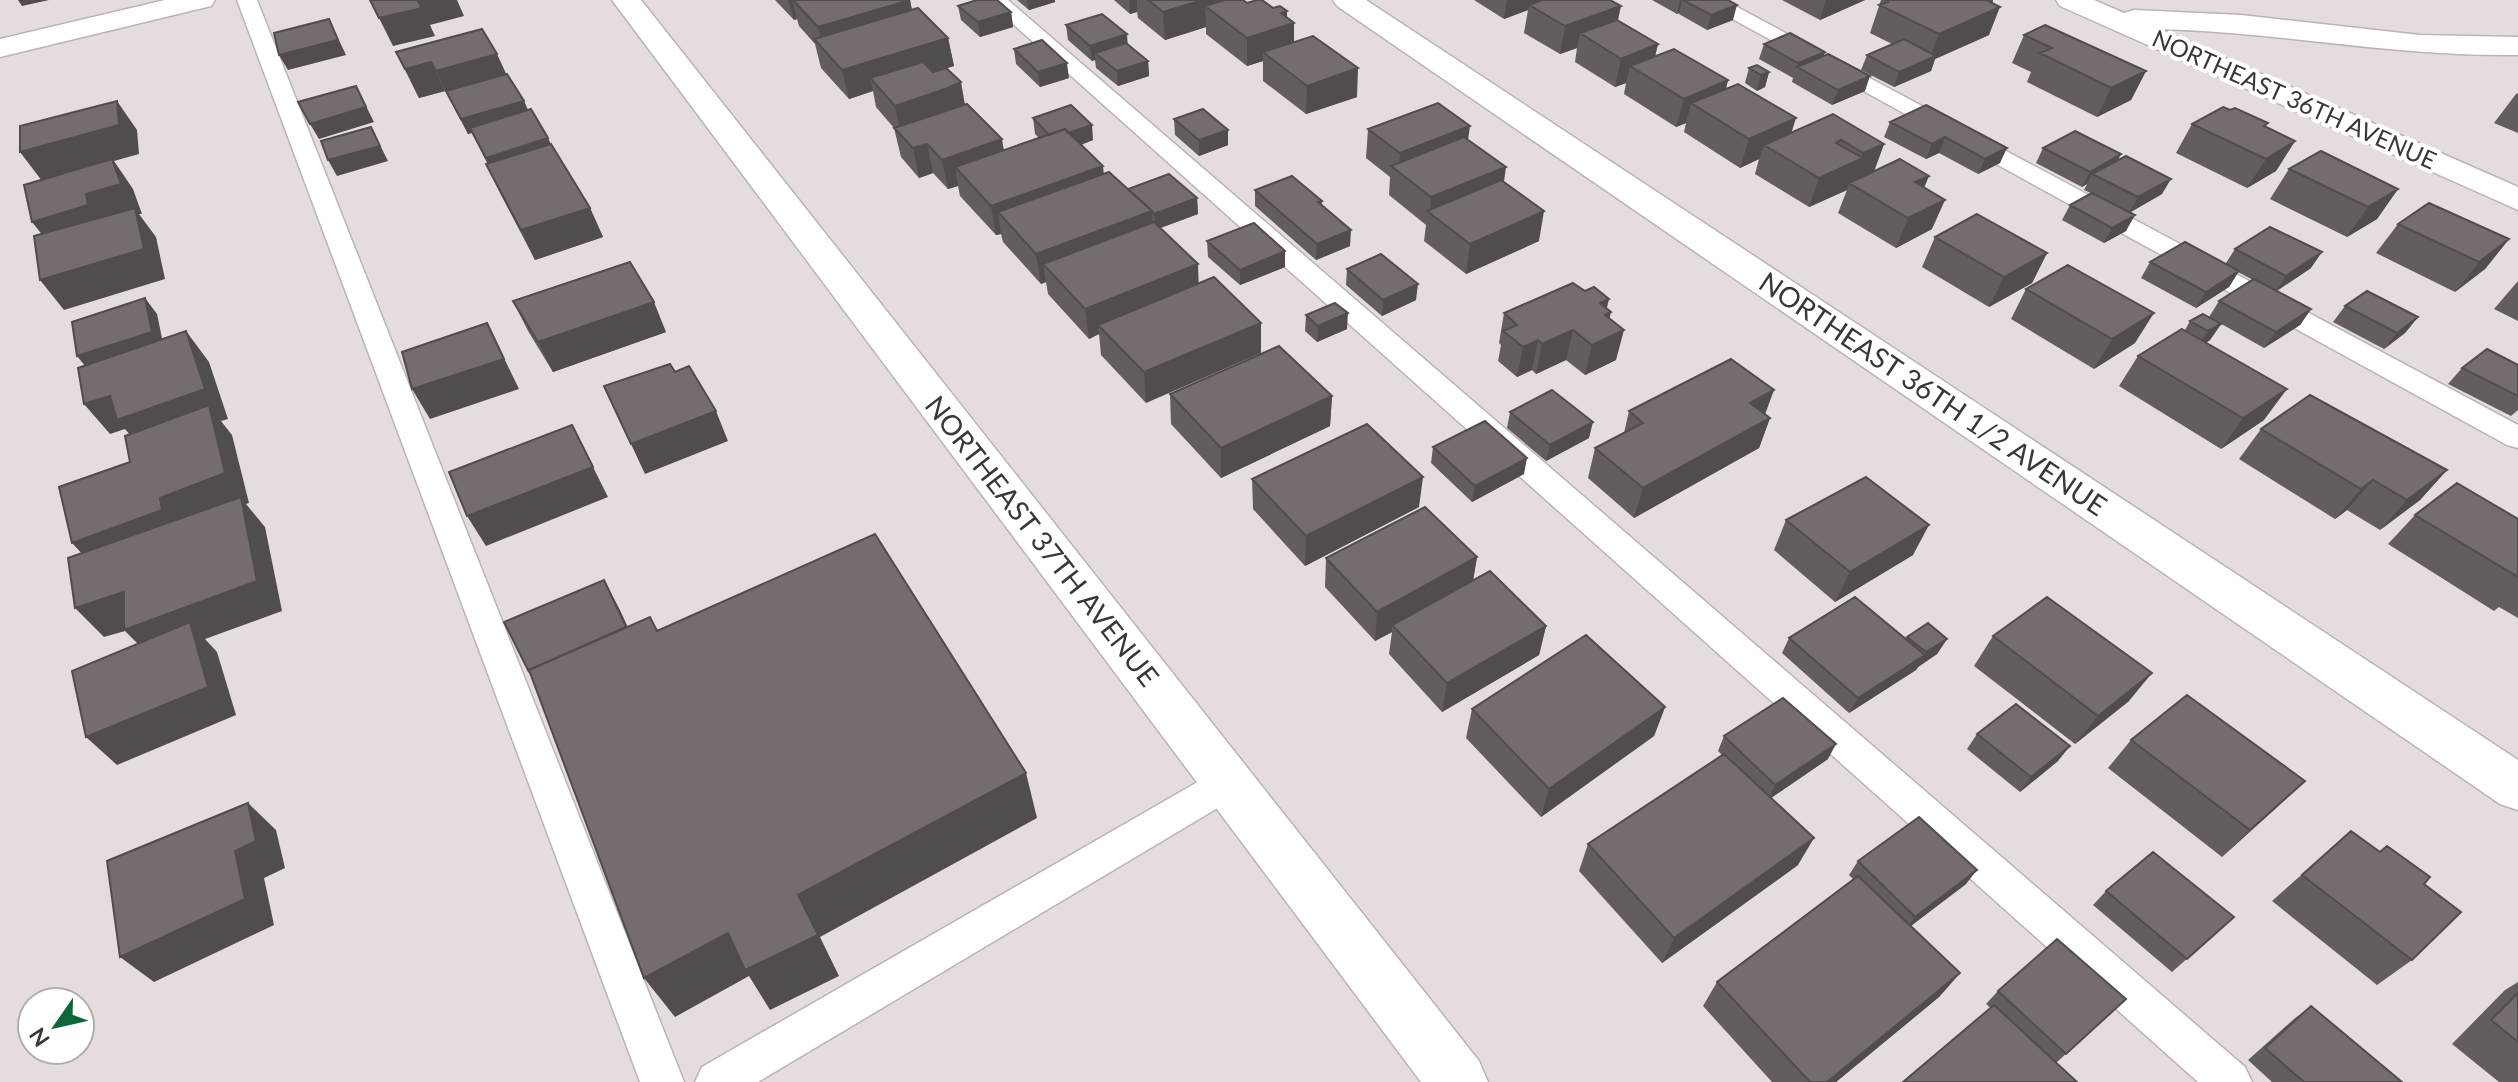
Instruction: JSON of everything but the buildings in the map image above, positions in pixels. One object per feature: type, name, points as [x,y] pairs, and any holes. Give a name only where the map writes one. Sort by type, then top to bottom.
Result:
[{"type":"street","points":[[0,48],[201,0]]},
{"type":"street","name":"NORTHEAST 37TH AVENUE","points":[[626,0],[1458,1082]]},
{"type":"street","name":"NORTHEAST 36TH 1/2 AVENUE","points":[[1347,0],[2518,788]]},
{"type":"street","name":"NORTHEAST 36TH AVENUE","points":[[2070,0],[2518,200]]},
{"type":"street","points":[[2111,18],[2253,24],[2350,38],[2464,48],[2518,46]]},
{"type":"lane","points":[[247,0],[662,1082]]},
{"type":"lane","points":[[996,0],[2230,1082]]},
{"type":"lane","points":[[1708,0],[2518,438]]},
{"type":"lane","points":[[717,1082],[1228,783]]}]
